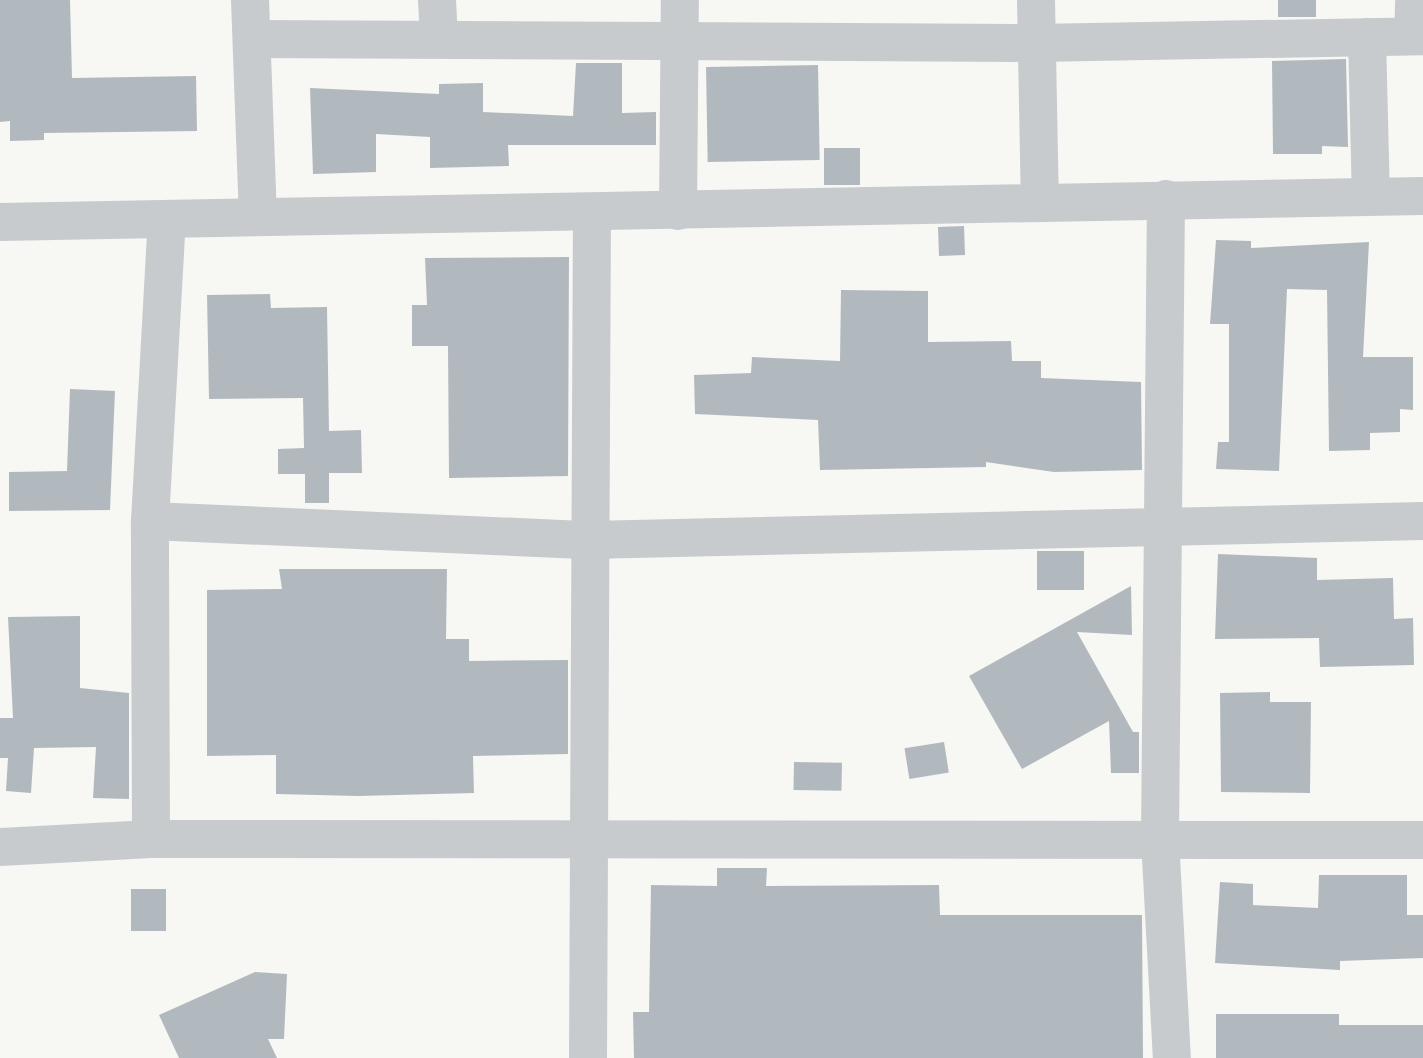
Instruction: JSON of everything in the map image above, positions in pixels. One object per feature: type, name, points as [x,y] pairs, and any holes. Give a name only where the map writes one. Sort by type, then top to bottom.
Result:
[{"type":"street","points":[[250,0],[258,216]]},
{"type":"street","points":[[678,211],[680,0]]},
{"type":"street","points":[[1036,0],[1040,202]]},
{"type":"street","points":[[252,39],[438,18],[680,39],[1035,43],[1367,37],[1417,24]]},
{"type":"street","points":[[1367,37],[1371,196]]},
{"type":"street","points":[[0,222],[1423,196]]},
{"type":"street","points":[[1167,199],[1167,527],[1160,839],[1172,1058]]},
{"type":"street","points":[[588,1058],[592,213]]},
{"type":"street","points":[[151,839],[150,521],[167,219]]},
{"type":"street","points":[[150,521],[589,540],[1423,521]]},
{"type":"street","points":[[0,847],[151,839],[1423,840]]},
{"type":"building","points":[[0,0],[70,0],[72,78],[196,76],[197,131],[44,133],[44,140],[10,141],[10,121],[0,122]]},
{"type":"building","points":[[1278,0],[1316,0],[1316,17],[1278,17]]},
{"type":"building","points":[[1346,59],[1348,147],[1322,146],[1322,154],[1273,154],[1272,61]]},
{"type":"building","points":[[576,63],[622,63],[622,113],[656,112],[656,145],[508,145],[509,166],[430,168],[430,137],[376,134],[376,172],[313,174],[310,88],[439,94],[439,84],[483,83],[483,112],[573,116]]},
{"type":"building","points":[[818,65],[820,160],[708,162],[706,67]]},
{"type":"building","points":[[824,148],[860,148],[860,185],[824,185]]},
{"type":"building","points":[[964,226],[965,255],[939,256],[938,227]]},
{"type":"building","points":[[1216,240],[1251,241],[1251,248],[1369,242],[1363,357],[1413,357],[1413,410],[1400,409],[1400,432],[1370,433],[1370,450],[1329,451],[1327,290],[1287,289],[1279,471],[1216,469],[1218,442],[1229,442],[1229,324],[1210,324]]},
{"type":"building","points":[[569,257],[568,476],[449,478],[448,346],[412,346],[412,305],[427,305],[425,258]]},
{"type":"building","points":[[841,290],[928,291],[928,342],[1011,341],[1012,361],[1041,361],[1041,378],[1141,382],[1142,470],[1054,472],[986,462],[986,467],[820,470],[818,420],[695,414],[694,375],[751,373],[752,357],[840,361]]},
{"type":"building","points":[[270,294],[271,308],[327,307],[329,431],[361,430],[362,473],[329,473],[329,503],[305,503],[305,474],[278,474],[278,449],[304,448],[303,398],[209,399],[207,295]]},
{"type":"building","points":[[70,389],[115,391],[110,510],[9,511],[9,472],[67,471]]},
{"type":"building","points":[[1037,551],[1084,551],[1084,590],[1037,590]]},
{"type":"building","points":[[1218,554],[1317,558],[1317,580],[1393,578],[1394,619],[1413,618],[1414,665],[1320,667],[1319,638],[1215,639]]},
{"type":"building","points":[[279,569],[447,569],[446,639],[469,639],[469,661],[568,660],[568,754],[473,756],[474,793],[358,796],[276,794],[276,755],[207,756],[207,590],[282,589]]},
{"type":"building","points":[[1131,586],[1132,635],[1077,632],[1133,732],[1139,732],[1139,773],[1111,773],[1109,721],[1022,769],[969,676]]},
{"type":"building","points":[[80,616],[80,688],[129,693],[129,799],[93,798],[96,747],[34,748],[31,793],[6,791],[8,758],[0,758],[0,718],[13,718],[8,617]]},
{"type":"building","points":[[1270,692],[1270,702],[1311,702],[1310,793],[1221,792],[1220,693]]},
{"type":"building","points":[[944,742],[949,773],[909,779],[904,748]]},
{"type":"building","points":[[794,762],[842,763],[842,791],[794,790]]},
{"type":"building","points":[[717,868],[767,868],[766,886],[939,885],[940,915],[1142,915],[1143,1058],[634,1058],[633,1012],[649,1012],[651,885],[717,886]]},
{"type":"building","points":[[1319,875],[1407,875],[1407,915],[1423,915],[1423,958],[1340,961],[1340,970],[1215,963],[1220,882],[1253,884],[1253,905],[1318,908]]},
{"type":"building","points":[[131,889],[166,889],[166,931],[131,931]]},
{"type":"building","points":[[255,972],[287,974],[284,1039],[268,1039],[277,1058],[179,1058],[159,1015]]},
{"type":"building","points":[[1216,1014],[1339,1014],[1339,1025],[1423,1025],[1423,1058],[1216,1058]]}]
